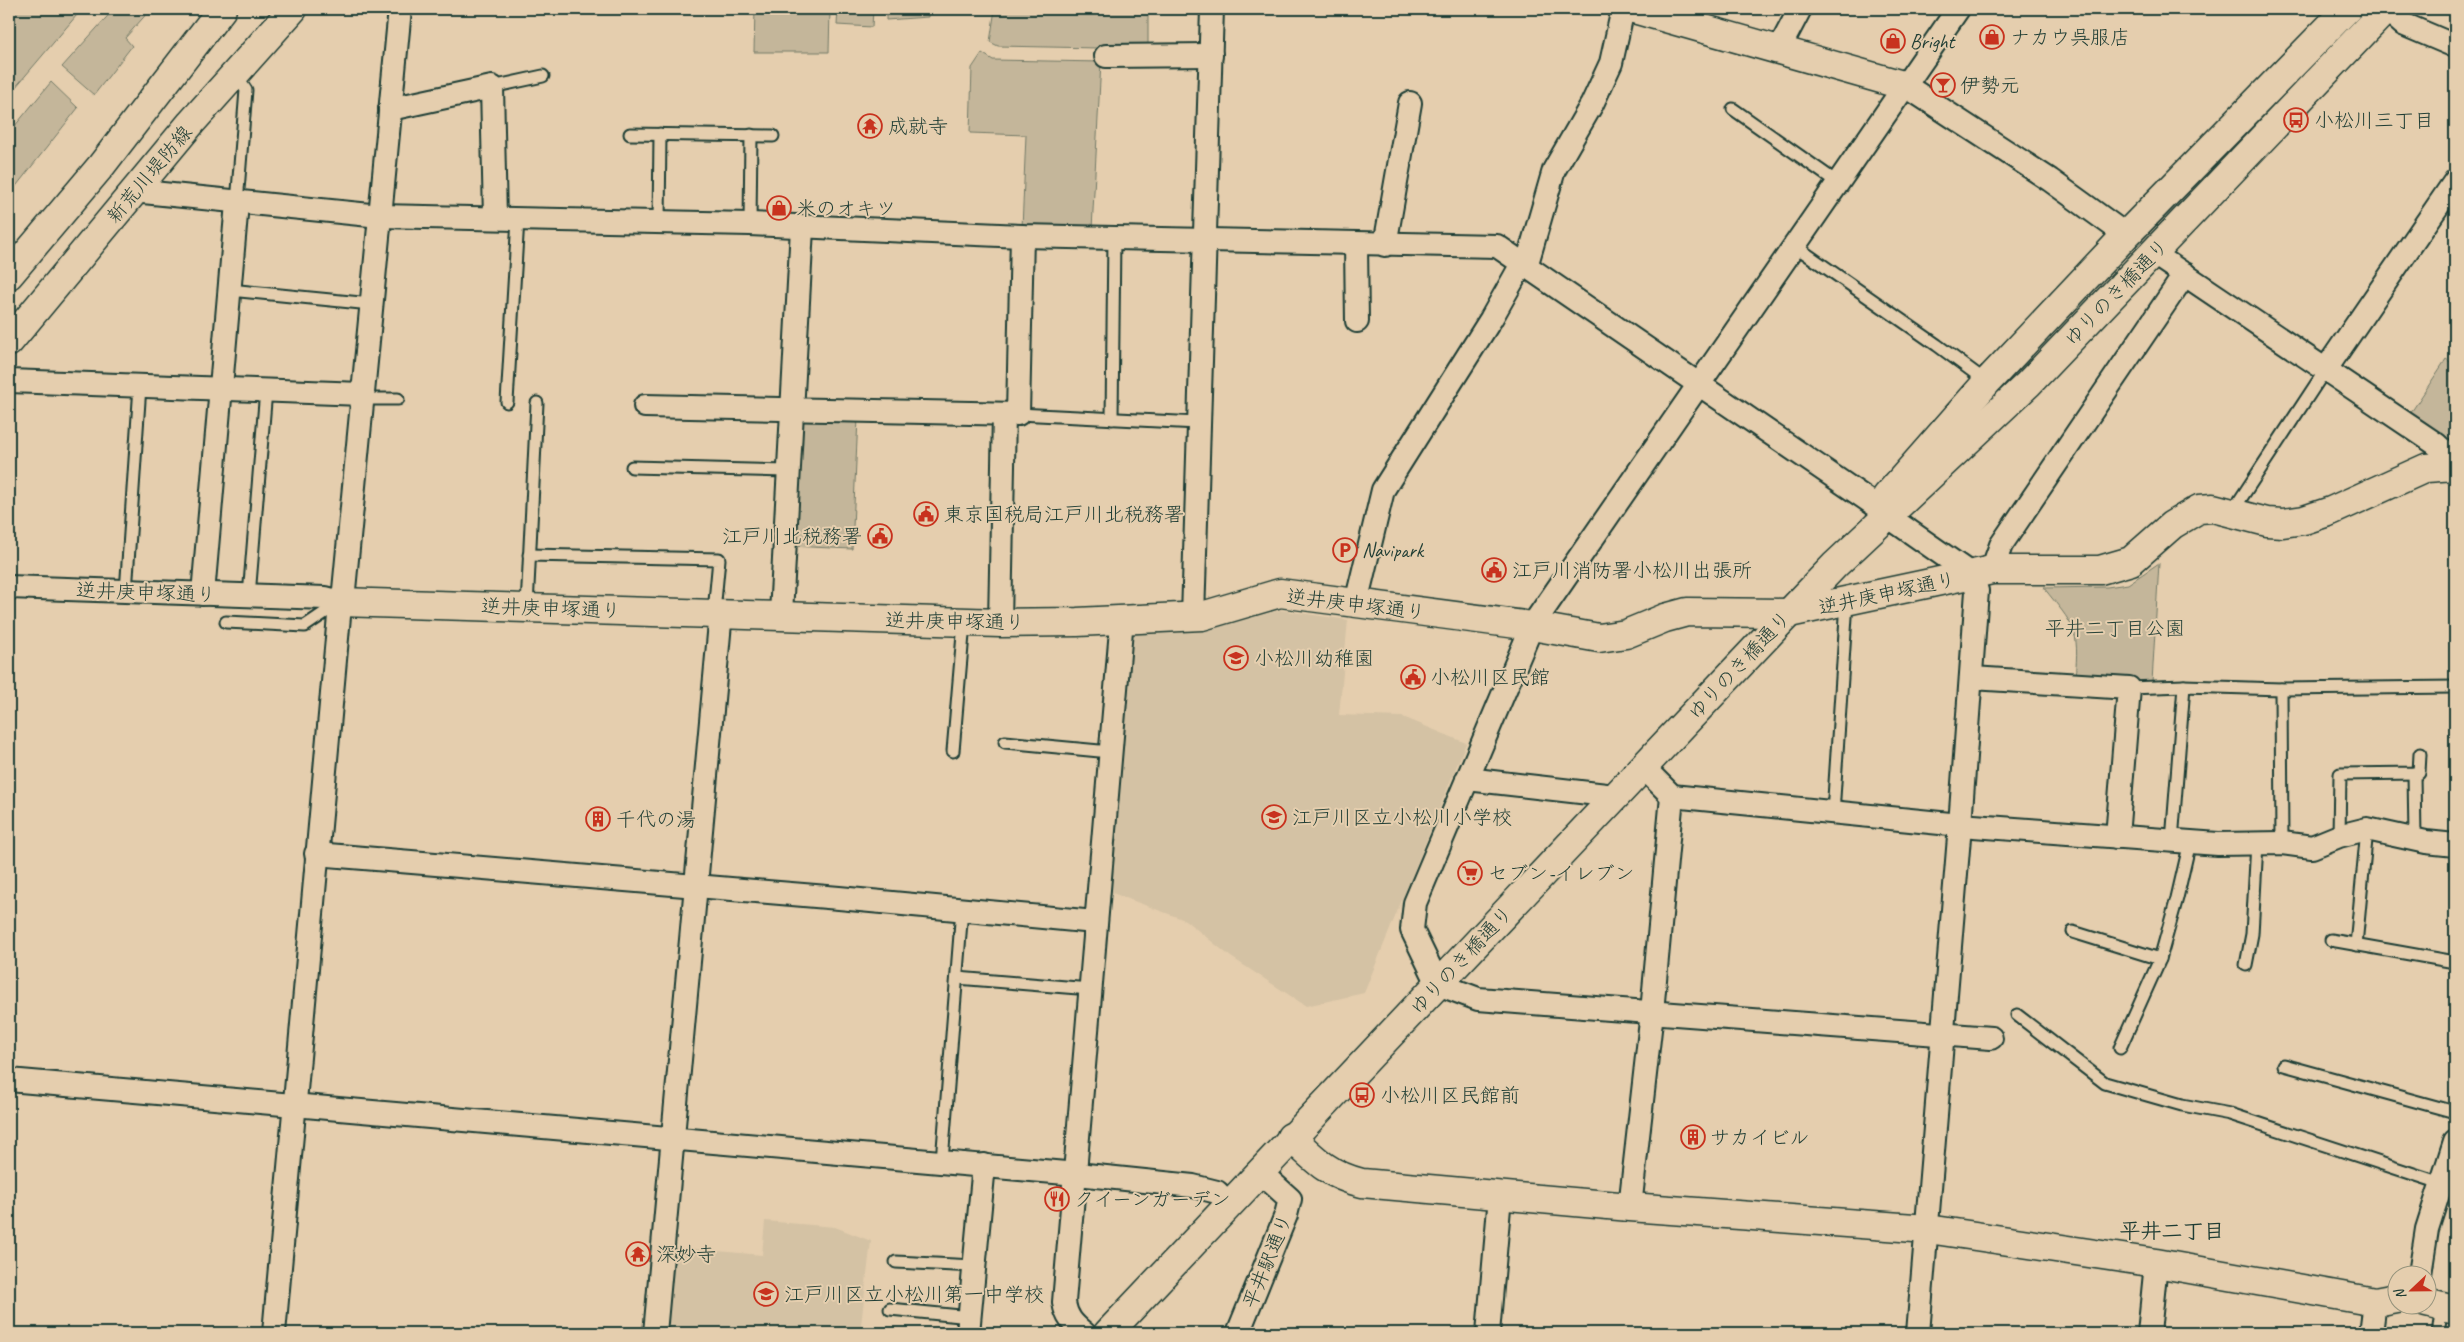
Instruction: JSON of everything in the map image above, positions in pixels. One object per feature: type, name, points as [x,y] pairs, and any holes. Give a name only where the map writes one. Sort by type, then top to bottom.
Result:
[{"type":"main road","name":"新荒川堤防線","points":[[9,275],[101,166],[222,9]]},
{"type":"main road","name":"新荒川堤防線","points":[[9,342],[133,191],[234,73],[293,9]]},
{"type":"main road","points":[[1634,9],[1673,14],[1779,49],[1906,86]]},
{"type":"main road","name":"ゆりのき橋通り","points":[[1883,512],[2028,384],[2386,9]]},
{"type":"main road","name":"ゆりのき橋通り","points":[[1108,1333],[1230,1205],[1291,1137],[1835,565],[1883,512],[1987,382],[2345,10]]},
{"type":"main road","name":"逆井庚申塚通り","points":[[340,602],[781,614],[1000,623],[1077,622],[1122,618],[1202,616],[1280,593],[1532,626],[1599,638],[1626,634],[1665,618],[1687,612],[1789,613],[1982,573],[2100,570],[2116,567],[2130,561],[2185,516],[2199,509],[2214,508],[2267,522],[2283,523],[2304,520],[2330,511],[2419,471],[2455,466]]},
{"type":"main road","points":[[1291,1137],[1319,1164],[1348,1180],[1362,1183],[1630,1207],[1928,1229],[2156,1262],[2386,1300]]},
{"type":"street","points":[[274,1333],[316,854],[340,602],[344,590],[400,9]]},
{"type":"street","points":[[1193,616],[1212,9]]},
{"type":"street","points":[[1356,603],[1383,490],[1491,319],[1518,271],[1528,260],[1554,170],[1592,104],[1610,63],[1623,9]]},
{"type":"street","points":[[1779,49],[1800,9]]},
{"type":"street","points":[[1958,9],[1700,386],[1532,626],[1415,903],[1412,930],[1438,984],[1478,999],[1991,1038]]},
{"type":"street","points":[[2386,9],[2403,24],[2455,46]]},
{"type":"street","points":[[1106,56],[1210,55]]},
{"type":"street","points":[[1906,86],[2050,180],[2126,236]]},
{"type":"street","points":[[390,109],[492,87],[495,218]]},
{"type":"street","points":[[1385,245],[1410,103]]},
{"type":"street","points":[[2326,370],[2455,181]]},
{"type":"street","points":[[133,191],[380,216],[750,224],[802,228],[1022,236],[1497,246],[1615,324],[1700,386],[1883,512],[1982,573]]},
{"type":"street","points":[[204,594],[237,203]]},
{"type":"street","points":[[781,614],[802,228]]},
{"type":"street","points":[[1000,623],[1022,236]]},
{"type":"street","points":[[1356,244],[1357,321]]},
{"type":"street","points":[[2154,254],[2436,444],[2455,462]]},
{"type":"street","points":[[1918,1333],[1928,1229],[1978,591],[1982,573],[2185,274]]},
{"type":"street","points":[[9,381],[362,394]]},
{"type":"street","points":[[645,406],[1011,414]]},
{"type":"street","name":"逆井庚申塚通り","points":[[9,588],[325,598],[340,602]]},
{"type":"street","points":[[654,1333],[697,887],[717,612]]},
{"type":"street","points":[[1084,1333],[1069,1318],[1064,1302],[1077,1174],[1095,922],[1122,618]]},
{"type":"street","points":[[1972,678],[2129,688],[2118,837]]},
{"type":"street","points":[[1643,767],[1672,796],[1833,813],[2118,837],[2181,841],[2282,843],[2312,847],[2339,836],[2367,829],[2455,845]]},
{"type":"street","points":[[1467,779],[1615,796]]},
{"type":"street","points":[[1630,1207],[1652,1012],[1672,796]]},
{"type":"street","points":[[316,854],[1095,922]]},
{"type":"street","points":[[9,1080],[1077,1174],[1193,1186],[1217,1192],[1230,1205]]},
{"type":"street","points":[[2422,1264],[2427,1230],[2455,1141]]},
{"type":"street","points":[[969,1325],[984,1165]]},
{"type":"street","name":"平井駅通り","points":[[1238,1333],[1286,1215],[1290,1199],[1260,1172]]},
{"type":"street","points":[[1488,1333],[1500,1196]]},
{"type":"street","points":[[2149,1333],[2156,1262]]},
{"type":"street","points":[[2371,1333],[2386,1300]]},
{"type":"lane","points":[[234,73],[246,90],[237,203]]},
{"type":"lane","points":[[492,87],[542,76]]},
{"type":"lane","points":[[1733,109],[1838,183]]},
{"type":"lane","points":[[630,134],[774,136]]},
{"type":"lane","points":[[659,222],[660,134]]},
{"type":"lane","points":[[750,224],[752,136]]},
{"type":"lane","points":[[507,402],[518,219]]},
{"type":"lane","points":[[1112,419],[1114,237]]},
{"type":"lane","points":[[1795,246],[1937,344],[1987,382]]},
{"type":"lane","points":[[230,290],[371,304]]},
{"type":"lane","points":[[2232,512],[2326,370]]},
{"type":"lane","points":[[126,592],[140,386]]},
{"type":"lane","points":[[249,596],[266,390]]},
{"type":"lane","points":[[362,394],[370,398],[398,399]]},
{"type":"lane","points":[[527,607],[537,403]]},
{"type":"lane","points":[[1011,414],[1198,423]]},
{"type":"lane","points":[[632,466],[788,471]]},
{"type":"lane","points":[[529,555],[718,559],[717,612]]},
{"type":"lane","points":[[226,622],[305,626],[340,602]]},
{"type":"lane","points":[[1833,813],[1847,602]]},
{"type":"lane","points":[[953,751],[964,623]]},
{"type":"lane","points":[[2120,1048],[2160,959],[2178,898],[2184,686]]},
{"type":"lane","points":[[2129,688],[2184,686],[2281,689],[2455,687]]},
{"type":"lane","points":[[2281,689],[2282,843]]},
{"type":"lane","points":[[1005,742],[1110,752]]},
{"type":"lane","points":[[2339,836],[2340,774],[2419,773],[2420,754]]},
{"type":"lane","points":[[2414,773],[2415,839]]},
{"type":"lane","points":[[2356,945],[2367,829]]},
{"type":"lane","points":[[2246,965],[2252,934],[2257,843]]},
{"type":"lane","points":[[942,1161],[962,909]]},
{"type":"lane","points":[[2073,932],[2160,959]]},
{"type":"lane","points":[[2331,940],[2455,962]]},
{"type":"lane","points":[[957,978],[1090,989]]},
{"type":"lane","points":[[2017,1015],[2105,1082],[2182,1105],[2230,1114],[2441,1183]]},
{"type":"lane","points":[[2284,1065],[2455,1112]]},
{"type":"lane","points":[[896,1262],[974,1266]]},
{"type":"lane","points":[[890,1309],[969,1325]]},
{"type":"shaded area","name":"江戸川区立小松川小学校","points":[[1280,610],[1348,620],[1339,715],[1403,717],[1466,743],[1364,993],[1306,1006],[1231,957],[1185,920],[1107,891],[1130,634],[1201,632]]},
{"type":"shaded area","name":"江戸川区立小松川第一中学校","points":[[765,1221],[835,1227],[871,1241],[860,1333],[665,1333],[673,1247],[762,1255]]},
{"type":"green space","points":[[9,9],[82,9],[9,95]]},
{"type":"green space","points":[[114,9],[151,9],[125,38],[132,46],[94,95],[62,67]]},
{"type":"green space","points":[[755,9],[830,9],[829,52],[754,52]]},
{"type":"green space","points":[[838,9],[873,9],[872,27],[837,25]]},
{"type":"green space","points":[[886,9],[928,9],[928,17],[886,20]]},
{"type":"green space","points":[[995,9],[1148,9],[1148,49],[998,46],[990,42]]},
{"type":"green space","points":[[982,53],[993,60],[1101,62],[1092,229],[1022,228],[1026,135],[970,133],[972,68]]},
{"type":"green space","points":[[51,82],[78,108],[9,195],[9,133]]},
{"type":"green space","points":[[2291,89],[2133,261],[2123,252]]},
{"type":"green space","points":[[2112,262],[2123,272],[1946,446]]},
{"type":"green space","points":[[2446,359],[2455,365],[2454,443],[2410,414]]},
{"type":"green space","points":[[796,415],[858,418],[852,549],[790,546]]},
{"type":"green space","name":"平井二丁目公園","points":[[2159,563],[2152,682],[2075,678],[2076,648],[2073,628],[2044,588],[2107,587],[2128,584]]},
{"type":"place","name":"ナカウ呉服店","points":[[1992,37]]},
{"type":"place","name":"Bright","points":[[1893,41]]},
{"type":"place","name":"伊勢元","points":[[1943,85]]},
{"type":"place","name":"小松川三丁目","points":[[2296,120]]},
{"type":"place","name":"成就寺","points":[[870,126]]},
{"type":"place","name":"米のオキツ","points":[[779,208]]},
{"type":"place","name":"東京国税局江戸川北税務署","points":[[926,514]]},
{"type":"place","name":"江戸川北税務署","points":[[880,536]]},
{"type":"place","name":"Navipark","points":[[1345,550]]},
{"type":"place","name":"江戸川消防署小松川出張所","points":[[1494,570]]},
{"type":"place","name":"小松川幼稚園","points":[[1236,658]]},
{"type":"place","name":"小松川区民館","points":[[1413,677]]},
{"type":"place","name":"江戸川区立小松川小学校","points":[[1274,817]]},
{"type":"place","name":"千代の湯","points":[[598,819]]},
{"type":"place","name":"セブン-イレブン","points":[[1470,873]]},
{"type":"place","name":"小松川区民館前","points":[[1362,1095]]},
{"type":"place","name":"サカイビル","points":[[1693,1137]]},
{"type":"place","name":"クイーンガーデン","points":[[1057,1199]]},
{"type":"place","name":"深妙寺","points":[[638,1254]]},
{"type":"place","name":"江戸川区立小松川第一中学校","points":[[766,1294]]},
{"type":"district","name":"平井二丁目","points":[[2172,1231]]}]
